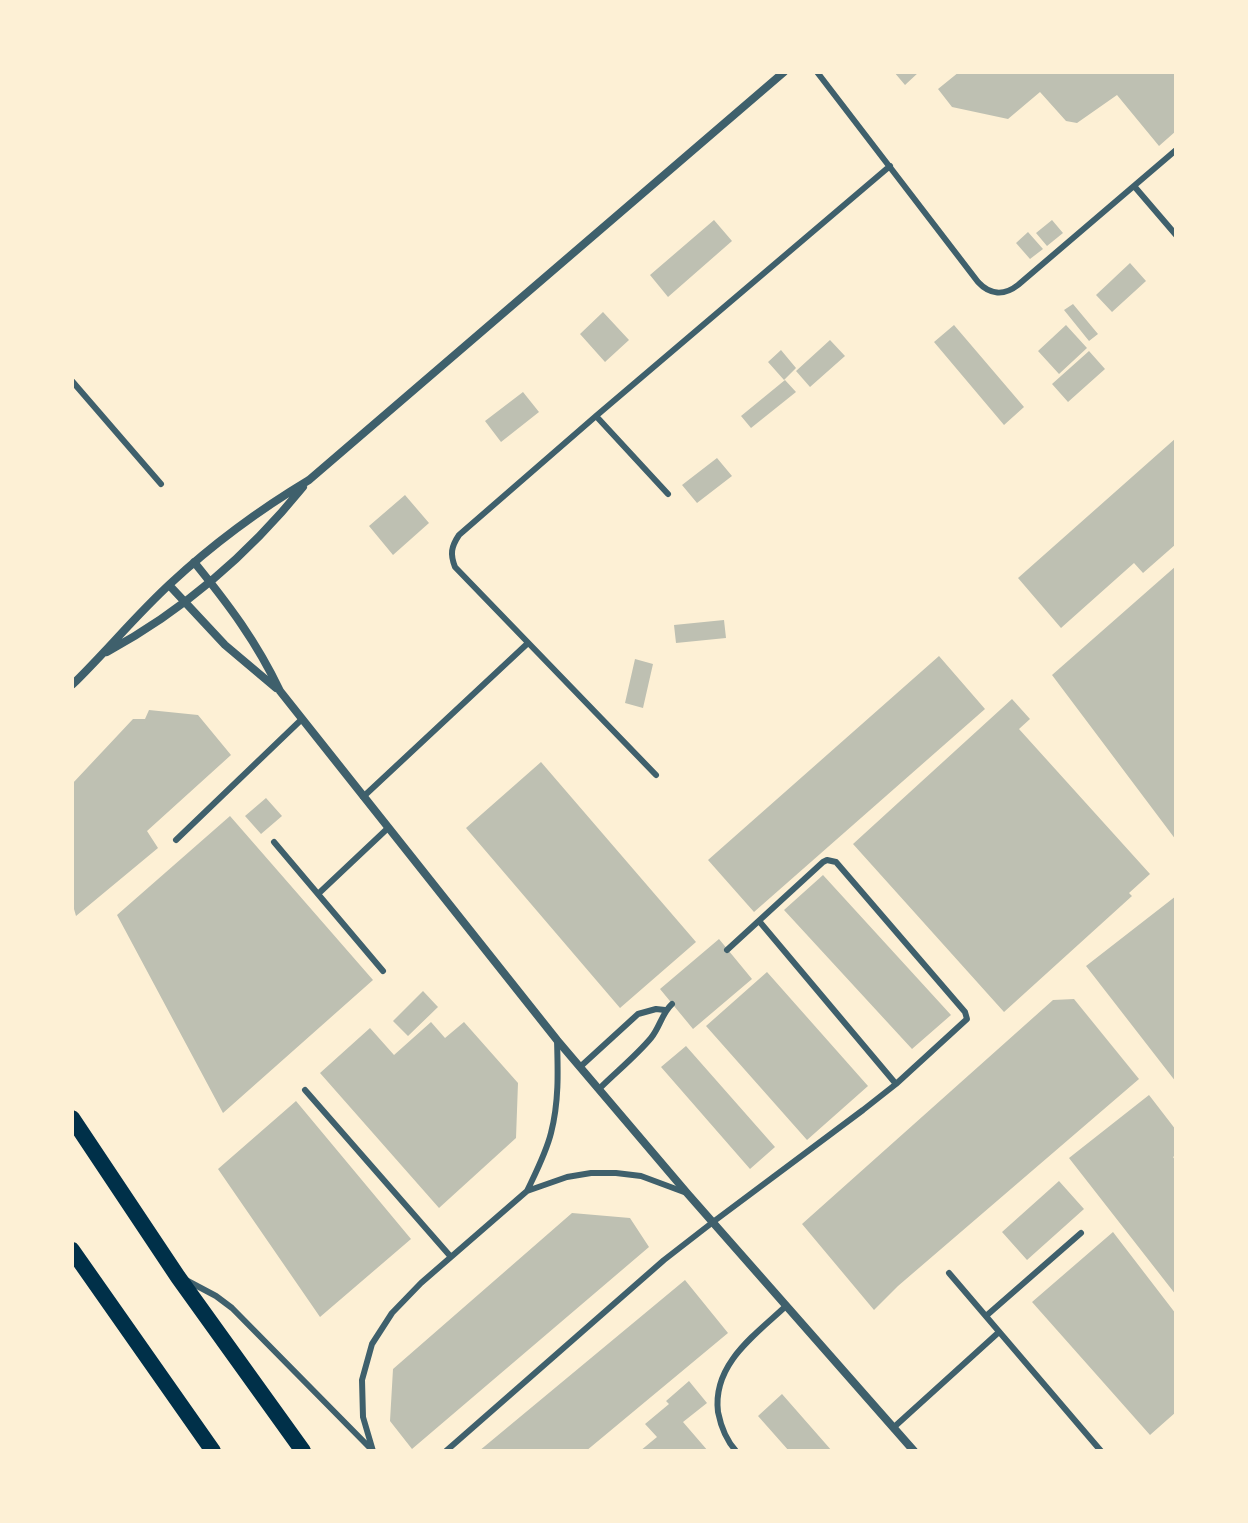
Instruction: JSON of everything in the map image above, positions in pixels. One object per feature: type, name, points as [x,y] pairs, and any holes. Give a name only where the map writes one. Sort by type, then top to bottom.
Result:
[{"type":"main road","points":[[72,1118],[178,1277],[303,1451]]},
{"type":"main road","points":[[72,1250],[213,1451]]},
{"type":"street","points":[[73,683],[194,562],[249,518],[309,480],[784,72]]},
{"type":"street","points":[[103,655],[186,603],[211,583],[279,517],[309,480]]},
{"type":"street","points":[[194,562],[236,614],[280,691],[557,1040],[914,1451]]},
{"type":"street","points":[[169,585],[225,645],[280,691]]},
{"type":"lane","points":[[817,72],[978,282],[984,289],[993,292],[1011,291],[1176,150]]},
{"type":"lane","points":[[656,775],[455,567],[451,556],[453,545],[459,535],[596,416],[890,166]]},
{"type":"lane","points":[[1134,186],[1176,235]]},
{"type":"lane","points":[[72,381],[161,484]]},
{"type":"lane","points":[[596,416],[668,494]]},
{"type":"lane","points":[[363,797],[528,643]]},
{"type":"lane","points":[[176,840],[302,719]]},
{"type":"lane","points":[[318,894],[388,828]]},
{"type":"lane","points":[[274,842],[383,971]]},
{"type":"lane","points":[[446,1451],[664,1260],[896,1084],[965,1023],[967,1016],[955,1001],[836,862],[831,860],[823,862],[727,950]]},
{"type":"lane","points":[[759,921],[896,1084]]},
{"type":"lane","points":[[599,1089],[653,1036],[665,1010],[672,1004]]},
{"type":"lane","points":[[580,1067],[638,1014],[665,1010]]},
{"type":"lane","points":[[527,1191],[550,1136],[556,1108],[559,1079],[557,1040]]},
{"type":"lane","points":[[305,1090],[451,1257]]},
{"type":"lane","points":[[373,1451],[363,1417],[362,1380],[372,1344],[392,1313],[421,1283],[527,1191],[567,1177],[616,1173],[641,1176],[687,1193]]},
{"type":"lane","points":[[986,1316],[1081,1233]]},
{"type":"lane","points":[[949,1273],[1101,1451]]},
{"type":"lane","points":[[178,1277],[216,1296],[232,1308],[373,1451]]},
{"type":"lane","points":[[736,1451],[720,1420],[718,1390],[729,1362],[786,1306]]},
{"type":"lane","points":[[893,1428],[999,1332]]},
{"type":"building","points":[[894,72],[919,72],[905,85]]},
{"type":"building","points":[[959,72],[1176,72],[1176,131],[1159,146],[1117,95],[1077,123],[1066,121],[1040,92],[1008,119],[952,107],[938,89]]},
{"type":"building","points":[[714,220],[732,241],[668,297],[650,275]]},
{"type":"building","points":[[1052,220],[1063,233],[1047,246],[1036,233]]},
{"type":"building","points":[[1028,232],[1043,249],[1030,259],[1016,243]]},
{"type":"building","points":[[1130,263],[1146,281],[1112,312],[1096,295]]},
{"type":"building","points":[[1073,304],[1098,334],[1089,341],[1064,310]]},
{"type":"building","points":[[603,312],[629,340],[605,362],[580,334]]},
{"type":"building","points":[[954,325],[1024,407],[1004,425],[934,342]]},
{"type":"building","points":[[1066,325],[1087,348],[1059,374],[1038,351]]},
{"type":"building","points":[[830,340],[845,356],[810,387],[796,371]]},
{"type":"building","points":[[781,350],[796,368],[784,380],[768,362]]},
{"type":"building","points":[[1089,351],[1105,369],[1068,402],[1052,384]]},
{"type":"building","points":[[785,380],[796,392],[751,428],[741,416]]},
{"type":"building","points":[[523,392],[539,412],[501,442],[485,421]]},
{"type":"building","points":[[1176,438],[1176,544],[1143,573],[1134,563],[1061,628],[1018,578]]},
{"type":"building","points":[[717,458],[732,476],[697,503],[682,485]]},
{"type":"building","points":[[405,495],[429,523],[393,555],[369,526]]},
{"type":"building","points":[[1176,566],[1176,840],[1052,675]]},
{"type":"building","points":[[724,620],[726,638],[676,643],[674,625]]},
{"type":"building","points":[[939,656],[985,709],[754,912],[708,860]]},
{"type":"building","points":[[635,659],[653,664],[643,708],[625,703]]},
{"type":"building","points":[[1012,699],[1030,719],[1019,729],[1150,874],[1129,893],[1132,896],[1004,1012],[853,844]]},
{"type":"building","points":[[149,710],[198,715],[231,755],[147,831],[158,848],[76,916],[72,902],[72,784],[133,719],[145,719]]},
{"type":"building","points":[[541,762],[696,942],[620,1008],[466,828]]},
{"type":"building","points":[[266,798],[282,816],[261,834],[245,816]]},
{"type":"building","points":[[230,816],[373,980],[223,1113],[117,915]]},
{"type":"building","points":[[823,875],[951,1015],[912,1049],[784,910]]},
{"type":"building","points":[[1176,896],[1176,1082],[1086,966]]},
{"type":"building","points":[[719,939],[752,979],[693,1029],[660,989]]},
{"type":"building","points":[[767,972],[868,1086],[807,1140],[706,1026]]},
{"type":"building","points":[[423,991],[438,1007],[408,1036],[393,1021]]},
{"type":"building","points":[[1074,999],[1139,1079],[874,1310],[802,1224],[1053,1000]]},
{"type":"building","points":[[431,1022],[445,1038],[464,1022],[518,1083],[516,1138],[439,1208],[320,1073],[370,1028],[394,1055]]},
{"type":"building","points":[[686,1046],[775,1147],[750,1169],[661,1067]]},
{"type":"building","points":[[1149,1095],[1176,1130],[1176,1155],[1173,1157],[1176,1161],[1176,1295],[1069,1158]]},
{"type":"building","points":[[296,1101],[411,1239],[320,1317],[218,1169]]},
{"type":"building","points":[[1059,1181],[1084,1209],[1027,1260],[1002,1232]]},
{"type":"building","points":[[572,1213],[630,1218],[649,1247],[412,1449],[390,1421],[393,1369]]},
{"type":"building","points":[[1113,1232],[1176,1314],[1176,1412],[1150,1435],[1032,1302]]},
{"type":"building","points":[[685,1280],[728,1333],[586,1451],[479,1451]]},
{"type":"building","points":[[689,1381],[707,1403],[683,1422],[708,1451],[640,1451],[657,1437],[645,1424],[669,1404],[666,1401]]},
{"type":"building","points":[[782,1394],[832,1451],[789,1451],[758,1416]]}]
